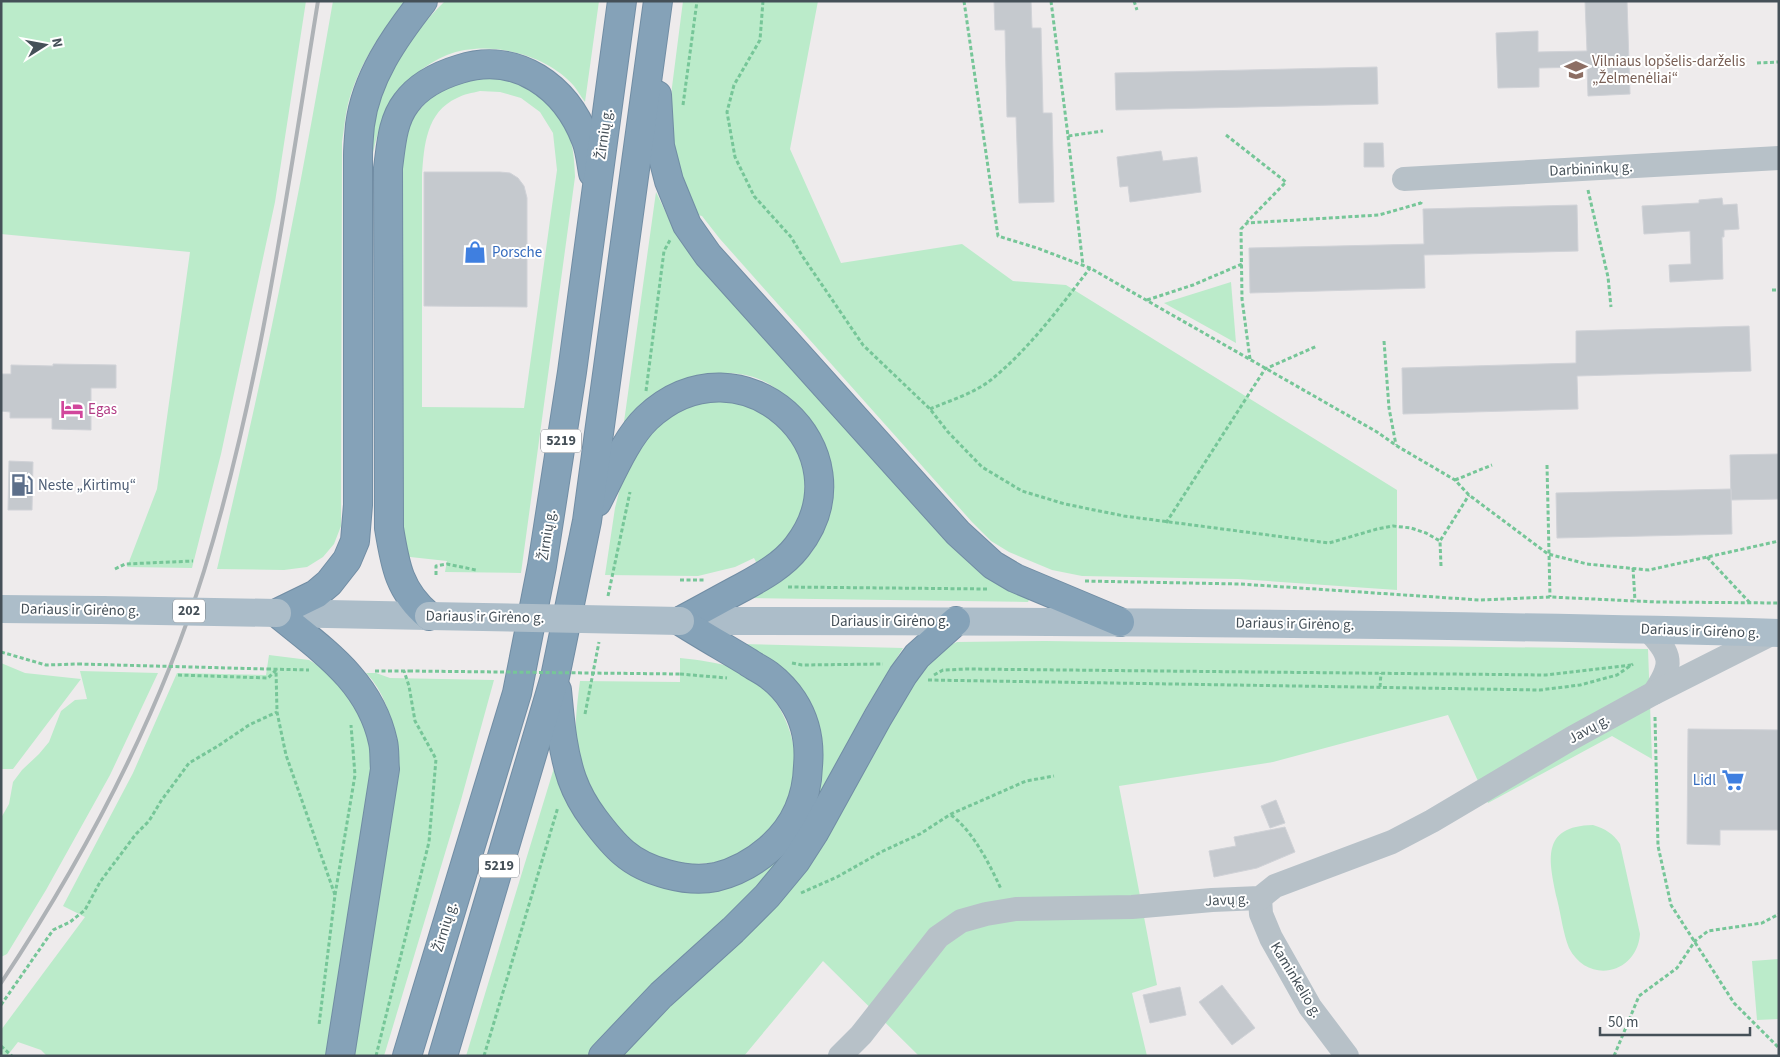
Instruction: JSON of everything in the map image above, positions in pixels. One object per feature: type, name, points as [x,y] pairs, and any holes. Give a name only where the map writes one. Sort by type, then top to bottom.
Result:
[{"type":"highway","points":[[340,1056],[382,786],[384,769],[383,743],[376,718],[364,694],[345,670],[277,613],[316,594],[329,583],[347,560],[355,541],[358,505],[358,156],[360,124],[369,90],[380,64],[398,33],[423,1]]},
{"type":"highway","name":"Žirnių g.","points":[[407,1056],[517,693],[542,566],[572,372],[622,1]]},
{"type":"highway","name":"5219","points":[[443,1056],[555,677],[587,521],[658,1]]},
{"type":"highway","points":[[654,28],[660,146],[669,181],[687,225],[714,262],[958,533],[993,565],[1015,578],[1120,622]]},
{"type":"highway","points":[[429,616],[408,595],[394,564],[389,528],[388,168],[394,128],[405,103],[422,87],[443,74],[468,66],[495,64],[522,69],[546,84],[559,95],[574,115],[586,141],[596,188]]},
{"type":"highway","points":[[555,677],[562,744],[572,781],[586,808],[605,834],[625,854],[646,868],[668,875],[696,878],[715,877],[737,870],[758,859],[791,827],[802,804],[808,782],[809,757],[807,732],[793,701],[770,676],[680,621],[768,574],[790,555],[808,532],[814,517],[820,487],[817,468],[808,441],[793,420],[773,402],[749,391],[725,387],[692,391],[663,405],[646,419],[631,439],[587,521]]},
{"type":"highway","points":[[603,1056],[661,995],[733,930],[767,896],[796,861],[814,833],[903,675],[917,656],[956,621]]},
{"type":"main road","name":"Dariaus ir Girėno g.","points":[[1,609],[680,621],[1120,622],[1776,633]]},
{"type":"street","name":"Darbininkų g.","points":[[1414,178],[1779,158]]},
{"type":"street","name":"Javų g.","points":[[1648,630],[1660,642],[1667,654],[1668,662],[1668,670],[1654,704]]},
{"type":"street","name":"Javų g.","points":[[840,1056],[862,1035],[938,937],[961,921],[986,914],[1016,910],[1132,907],[1260,898],[1275,886],[1392,842],[1432,822],[1572,738],[1654,704],[1776,633]]},
{"type":"street","name":"Kaminkelio g.","points":[[1260,898],[1261,914],[1271,938],[1310,1007],[1347,1056]]},
{"type":"path","points":[[682,113],[697,1]]},
{"type":"path","points":[[763,1],[760,40],[734,85],[727,112],[735,157],[754,196],[791,237],[864,345],[930,409],[982,467],[1022,491],[1065,504],[1166,523],[1329,543],[1393,526],[1411,528],[1426,533],[1440,541]]},
{"type":"path","points":[[964,1],[998,236],[1090,268],[1376,432],[1455,480],[1469,496],[1548,554],[1587,564],[1649,570],[1779,542]]},
{"type":"path","points":[[1051,1],[1083,266]]},
{"type":"path","points":[[1134,1],[1137,10]]},
{"type":"path","points":[[1757,63],[1779,62]]},
{"type":"path","points":[[1068,136],[1104,131]]},
{"type":"path","points":[[1226,134],[1286,182],[1241,229],[1242,299],[1250,360]]},
{"type":"path","points":[[1583,169],[1608,277],[1611,306]]},
{"type":"path","points":[[1247,222],[1379,215],[1421,203],[1414,178]]},
{"type":"path","points":[[1146,300],[1193,285],[1242,264]]},
{"type":"path","points":[[930,409],[971,392],[992,379],[1035,336],[1090,268]]},
{"type":"path","points":[[1772,290],[1779,290]]},
{"type":"path","points":[[1384,342],[1389,408],[1397,446]]},
{"type":"path","points":[[1166,523],[1266,369],[1317,346]]},
{"type":"path","points":[[1455,480],[1492,465]]},
{"type":"path","points":[[1547,465],[1550,597]]},
{"type":"path","points":[[1441,566],[1440,541],[1469,496]]},
{"type":"path","points":[[1707,557],[1751,604]]},
{"type":"path","points":[[115,569],[125,564],[193,561]]},
{"type":"path","points":[[436,575],[436,566],[447,564],[476,570]]},
{"type":"path","points":[[1633,568],[1635,601]]},
{"type":"path","points":[[762,576],[776,587],[1002,589],[1009,587],[1015,578]]},
{"type":"path","points":[[1080,580],[1240,584],[1480,600],[1550,597],[1635,601],[1779,603]]},
{"type":"path","points":[[1,652],[46,665],[78,664],[267,669]]},
{"type":"path","points":[[1633,664],[1617,675],[1580,684],[1540,690],[927,680],[943,670],[968,669],[1381,673],[1546,675],[1633,664]]},
{"type":"path","points":[[178,676],[268,678],[276,670],[277,712],[286,755],[335,895]]},
{"type":"path","points":[[376,1056],[429,842],[436,759],[415,721],[409,686],[404,671]]},
{"type":"path","points":[[409,671],[680,674]]},
{"type":"path","points":[[1380,687],[1381,673]]},
{"type":"path","points":[[1654,704],[1658,846],[1671,905],[1734,1003],[1779,1048]]},
{"type":"path","points":[[1,1005],[53,930],[70,922],[85,910],[100,882],[136,834],[149,821],[189,763],[249,725],[277,712]]},
{"type":"path","points":[[319,1028],[335,895],[355,775],[351,722]]},
{"type":"path","points":[[800,894],[920,834],[951,814],[1026,781],[1054,776]]},
{"type":"path","points":[[951,814],[963,823],[994,872],[1004,895],[1016,910]]},
{"type":"path","points":[[1614,1056],[1639,996],[1677,968],[1695,941],[1708,930],[1762,923],[1779,914]]},
{"type":"path","points":[[1,1046],[12,1056]]},
{"type":"green space","points":[[1,1],[306,1],[275,202],[221,454],[192,568],[127,567],[157,489],[190,252],[1,234]]},
{"type":"green space","points":[[333,1],[407,1],[388,24],[364,63],[352,90],[345,118],[342,142],[341,526],[334,544],[323,557],[307,567],[284,570],[217,569],[273,322]]},
{"type":"green space","points":[[445,1],[599,1],[585,102],[574,86],[562,75],[548,65],[532,58],[498,49],[463,50],[431,63],[403,87],[392,101],[381,125],[370,166],[369,140],[374,116],[387,79],[406,46]]},
{"type":"green space","points":[[683,1],[818,1],[790,149],[841,263],[962,244],[1013,281],[1066,285],[1397,490],[1397,590],[1238,579],[1082,576],[1052,570],[1009,552],[991,541],[720,239],[702,216],[690,213],[668,129]]},
{"type":"green space","points":[[488,75],[509,79],[522,84],[538,95],[558,115],[568,133],[573,153],[575,177],[521,573],[445,572],[447,561],[401,556],[398,168],[413,117],[428,100],[445,87]],"holes":[[[480,91],[500,92],[521,98],[540,112],[553,133],[557,170],[524,408],[422,407],[422,175],[426,142],[433,121],[447,104],[462,96]]]},
{"type":"green space","points":[[656,192],[667,215],[685,243],[1030,598],[1028,602],[745,598],[791,572],[813,550],[820,537],[829,509],[831,480],[829,465],[820,437],[803,414],[769,384],[741,374],[709,374],[671,385],[643,405],[624,422]]},
{"type":"green space","points":[[1231,282],[1236,343],[1164,303]]},
{"type":"green space","points":[[721,398],[761,408],[791,436],[805,470],[804,509],[782,547],[758,566],[754,558],[735,567],[698,576],[605,575],[615,508],[620,488],[628,465],[642,440],[673,410]]},
{"type":"green space","points":[[1045,641],[1648,649],[1652,759],[1612,736],[1488,803],[1448,715],[1273,762],[1119,786],[1157,985],[1132,993],[1147,1056],[919,1056],[823,961],[744,1056],[619,1056],[718,960],[904,693],[937,651],[957,642]]},
{"type":"green space","points":[[739,644],[903,648],[866,708],[796,841],[752,896],[641,999],[587,1056],[466,1056],[554,768],[578,819],[597,846],[628,869],[727,886],[821,767]]},
{"type":"green space","points":[[269,655],[309,660],[337,677],[352,694],[370,736],[373,774],[328,1056],[47,1056],[41,1050],[18,1042],[7,1056],[1,1056],[1,1030],[85,917],[63,906],[133,773],[177,673],[266,675]]},
{"type":"green space","points":[[680,658],[722,665],[736,669],[752,678],[767,691],[778,706],[787,723],[793,741],[795,779],[791,797],[776,823],[757,843],[747,850],[722,861],[694,864],[673,862],[645,851],[615,825],[589,788],[578,761],[576,720],[580,681],[680,682]]},
{"type":"green space","points":[[1,663],[25,673],[81,679],[13,769],[1,769]]},
{"type":"green space","points":[[80,671],[158,673],[110,775],[46,890],[7,954],[1,957],[1,818],[9,804],[13,782],[49,742],[61,711],[75,700],[87,699]]},
{"type":"green space","points":[[366,673],[376,673],[390,678],[494,680],[461,800],[384,1056],[352,1056],[397,741],[382,696]]},
{"type":"green space","points":[[1593,825],[1608,832],[1620,844],[1640,934],[1637,948],[1630,958],[1621,966],[1610,970],[1588,967],[1577,960],[1569,948],[1552,872],[1552,848],[1556,839],[1564,832],[1576,827]]},
{"type":"green space","points":[[1779,959],[1779,1019],[1757,1020],[1752,961]]},
{"type":"building","points":[[994,1],[1031,1],[1032,28],[1041,28],[1043,113],[1052,113],[1054,202],[1019,203],[1016,117],[1007,117],[1005,30],[995,30]]},
{"type":"building","points":[[1585,1],[1627,1],[1630,94],[1588,96],[1587,67],[1539,68],[1539,87],[1498,88],[1496,33],[1538,31],[1538,52],[1587,51]]},
{"type":"building","points":[[1377,67],[1378,104],[1116,110],[1115,73]]},
{"type":"building","points":[[1364,143],[1383,143],[1384,167],[1364,167]]},
{"type":"building","points":[[1161,151],[1163,161],[1197,157],[1201,192],[1130,202],[1128,186],[1120,187],[1117,157]]},
{"type":"building","name":"Porsche","points":[[424,172],[500,172],[510,173],[518,178],[524,186],[527,198],[527,307],[424,306]]},
{"type":"building","points":[[1722,198],[1723,205],[1737,204],[1739,229],[1724,230],[1724,237],[1722,237],[1723,279],[1670,282],[1669,265],[1691,264],[1690,231],[1644,234],[1642,206],[1699,203],[1699,200]]},
{"type":"building","points":[[1577,205],[1578,251],[1424,255],[1425,288],[1250,293],[1249,248],[1424,244],[1423,209]]},
{"type":"building","points":[[1749,326],[1751,371],[1577,376],[1578,409],[1403,414],[1402,368],[1576,363],[1576,331]]},
{"type":"building","points":[[53,364],[116,365],[116,388],[91,388],[91,430],[52,429],[52,418],[10,418],[10,412],[1,411],[1,374],[11,374],[11,365],[53,366]]},
{"type":"building","points":[[1779,454],[1779,499],[1731,500],[1730,455]]},
{"type":"building","points":[[9,461],[33,462],[32,510],[8,510]]},
{"type":"building","points":[[1731,489],[1732,534],[1557,538],[1556,493]]},
{"type":"building","name":"Lidl","points":[[1688,729],[1779,730],[1779,830],[1720,830],[1720,845],[1687,844]]},
{"type":"building","points":[[1276,800],[1285,823],[1270,828],[1261,806]]},
{"type":"building","points":[[1285,827],[1295,852],[1257,868],[1214,877],[1209,851],[1236,846],[1234,837]]},
{"type":"building","points":[[1222,985],[1255,1028],[1232,1045],[1199,1002]]},
{"type":"building","points":[[1180,987],[1186,1015],[1150,1023],[1143,995]]},
{"type":"railway","points":[[1,983],[62,885],[117,784],[165,680],[186,626],[204,571],[242,431],[257,360],[271,288],[318,1]]},
{"type":"place","name":"Vilniaus lopšelis-darželis „Želmenėliai“","points":[[1576,70]]},
{"type":"place","name":"Porsche","points":[[475,252]]},
{"type":"place","name":"Egas","points":[[72,409]]},
{"type":"place","name":"Neste „Kirtimų“","points":[[22,485]]},
{"type":"place","name":"Lidl","points":[[1733,780]]}]
